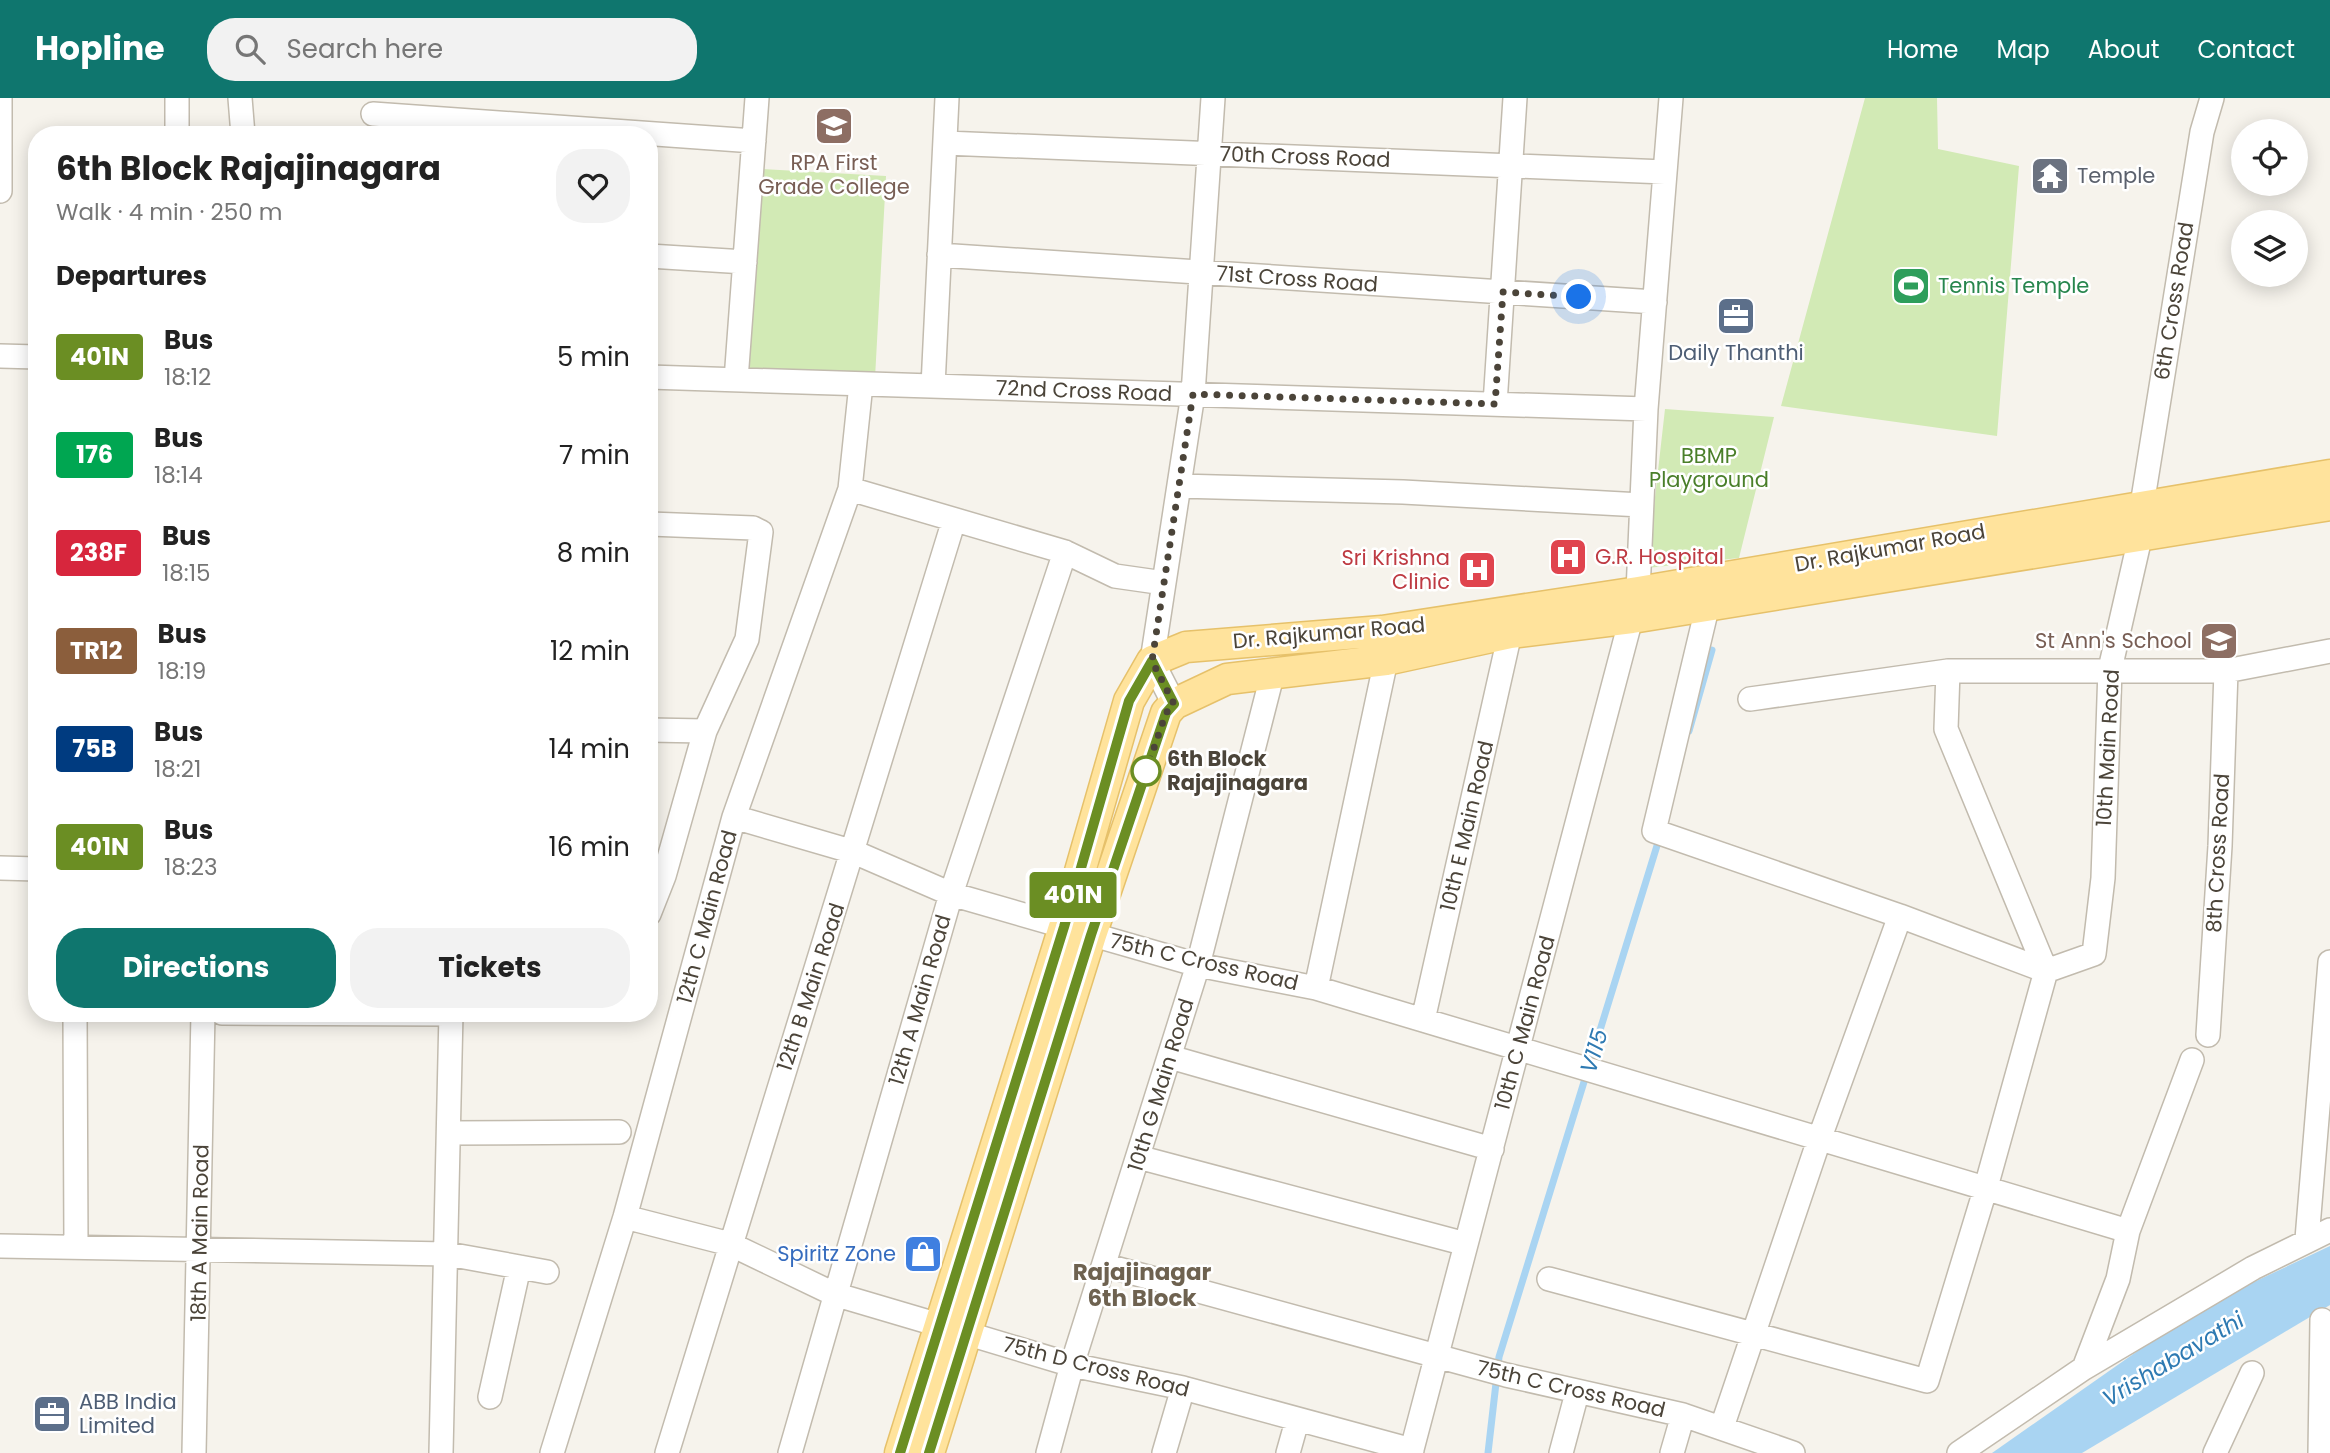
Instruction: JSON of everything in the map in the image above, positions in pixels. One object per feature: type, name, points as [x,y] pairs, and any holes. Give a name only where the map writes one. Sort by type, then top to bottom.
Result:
[{"type":"main road","name":"Dr. Rajkumar Road","points":[[1174,704],[1227,679],[1386,660],[1635,605],[2142,505],[2330,475]]},
{"type":"main road","name":"Dr. Rajkumar Road","points":[[1152,661],[1186,647],[1382,631],[1635,605],[1709,604],[2140,538],[2330,505]]},
{"type":"main road","points":[[900,1453],[952,1329],[1077,931],[1129,701],[1152,661]]},
{"type":"main road","points":[[1077,931],[1166,713],[1174,704]]},
{"type":"main road","points":[[929,1453],[952,1329]]},
{"type":"street","points":[[0,191],[1,98]]},
{"type":"street","points":[[177,98],[177,126]]},
{"type":"street","points":[[240,98],[242,126]]},
{"type":"street","points":[[736,380],[757,98]]},
{"type":"street","points":[[933,386],[947,98]]},
{"type":"street","points":[[1174,704],[1152,661],[1193,394],[1213,98]]},
{"type":"street","points":[[1495,404],[1515,98]]},
{"type":"street","name":"10th C Main Road","points":[[1411,1452],[1635,605],[1646,409],[1671,98]]},
{"type":"street","name":"6th Cross Road","points":[[2142,505],[2202,132],[2212,98]]},
{"type":"street","points":[[373,116],[525,126]]},
{"type":"street","points":[[658,135],[754,141]]},
{"type":"street","name":"70th Cross Road","points":[[945,142],[1665,172]]},
{"type":"street","name":"71st Cross Road","points":[[939,256],[1655,302]]},
{"type":"street","points":[[658,257],[745,262]]},
{"type":"street","points":[[0,356],[28,357]]},
{"type":"street","name":"72nd Cross Road","points":[[658,377],[1646,409]]},
{"type":"street","name":"12th C Main Road","points":[[552,1453],[625,1217],[734,817],[850,489],[861,384]]},
{"type":"street","points":[[1179,486],[1403,492],[1642,505]]},
{"type":"street","points":[[850,489],[1065,552],[1115,576],[1164,583]]},
{"type":"street","name":"12th B Main Road","points":[[667,1453],[954,520]]},
{"type":"street","points":[[658,524],[753,528],[761,532],[747,639],[705,731],[658,873]]},
{"type":"street","name":"10th Main Road","points":[[2046,971],[2094,954],[2103,878],[2110,669],[2140,538]]},
{"type":"street","name":"12th A Main Road","points":[[790,1453],[951,894],[1065,552]]},
{"type":"street","points":[[1709,604],[1663,834],[1900,916],[2046,971]]},
{"type":"street","name":"10th E Main Road","points":[[1423,1020],[1510,633]]},
{"type":"street","points":[[1749,699],[1948,671],[2226,671],[2330,651]]},
{"type":"street","points":[[1316,988],[1386,660]]},
{"type":"street","points":[[1549,1279],[1927,1381],[1986,1187],[2046,971],[1946,729],[1948,671]]},
{"type":"street","name":"8th Cross Road","points":[[2208,1035],[2220,846],[2226,671]]},
{"type":"street","name":"10th G Main Road","points":[[1048,1453],[1072,1365],[1198,965],[1273,672]]},
{"type":"street","points":[[658,730],[705,731]]},
{"type":"street","name":"75th C Cross Road","points":[[734,817],[854,852],[951,894],[1198,965],[1316,988],[2128,1231]]},
{"type":"street","points":[[0,868],[28,869]]},
{"type":"street","points":[[1722,1427],[1820,1137],[1900,916]]},
{"type":"street","points":[[2307,1239],[2330,962]]},
{"type":"street","points":[[75,1022],[76,1246]]},
{"type":"street","name":"18th A Main Road","points":[[194,1453],[204,1022]]},
{"type":"street","points":[[441,1453],[451,1022]]},
{"type":"street","points":[[1170,1057],[1492,1149]]},
{"type":"street","points":[[2084,1368],[2118,1279],[2128,1231],[2192,1060]]},
{"type":"street","points":[[450,1133],[618,1132]]},
{"type":"street","points":[[1138,1157],[1466,1244]]},
{"type":"street","name":"75th D Cross Road","points":[[625,1217],[730,1244],[834,1294],[1072,1365],[1183,1388],[1411,1452]]},
{"type":"street","points":[[1959,1453],[2084,1368],[2307,1239],[2330,1230]]},
{"type":"street","points":[[0,1246],[447,1254],[547,1272]]},
{"type":"street","name":"75th C Cross Road","points":[[1104,1265],[1495,1372],[1577,1393],[1683,1415],[1793,1453]]},
{"type":"street","points":[[491,1397],[519,1267]]},
{"type":"street","points":[[2320,1453],[2325,1409],[2322,1320]]},
{"type":"street","points":[[2216,1453],[2252,1373]]},
{"type":"street","points":[[1164,1453],[1183,1388]]},
{"type":"street","points":[[1561,1453],[1577,1393]]},
{"type":"street","points":[[1672,1453],[1683,1415]]},
{"type":"street","points":[[1288,1453],[1297,1421]]},
{"type":"green space","name":"Tennis Temple","points":[[1865,98],[1937,98],[1938,149],[2019,166],[1997,436],[1781,406]]},
{"type":"green space","points":[[760,169],[886,176],[875,378],[749,371]]},
{"type":"green space","name":"BBMP Playground","points":[[1665,409],[1774,417],[1739,558],[1647,568]]},
{"type":"water","name":"Vrishabavathi","points":[[2330,1246],[2330,1305],[2082,1453],[1992,1453],[2199,1308]]},
{"type":"waterway","name":"V115","points":[[1689,731],[1712,650]]},
{"type":"waterway","name":"V115","points":[[1488,1453],[1499,1357],[1660,836]]},
{"type":"bus line","name":"401N","points":[[900,1453],[1064,927],[1129,701],[1152,661],[1174,704],[1166,713],[1091,935],[929,1453]]},
{"type":"place","name":"RPA First Grade College","points":[[834,126]]},
{"type":"place","name":"Temple","points":[[2050,176]]},
{"type":"place","name":"Tennis Temple","points":[[1911,286]]},
{"type":"place","name":"Daily Thanthi","points":[[1736,316]]},
{"type":"place","name":"G.R. Hospital","points":[[1568,557]]},
{"type":"place","name":"Sri Krishna Clinic","points":[[1477,570]]},
{"type":"place","name":"St Ann's School","points":[[2219,641]]},
{"type":"place","name":"6th Block Rajajinagara","points":[[1146,771]]},
{"type":"place","name":"Spiritz Zone","points":[[923,1254]]},
{"type":"place","name":"ABB India Limited","points":[[52,1414]]},
{"type":"district","name":"Rajajinagar 6th Block","points":[[1142,1285]]},
{"type":"route","points":[[1146,771],[1166,713],[1174,704],[1152,661],[1193,394],[1495,404],[1503,292],[1579,297]]}]
